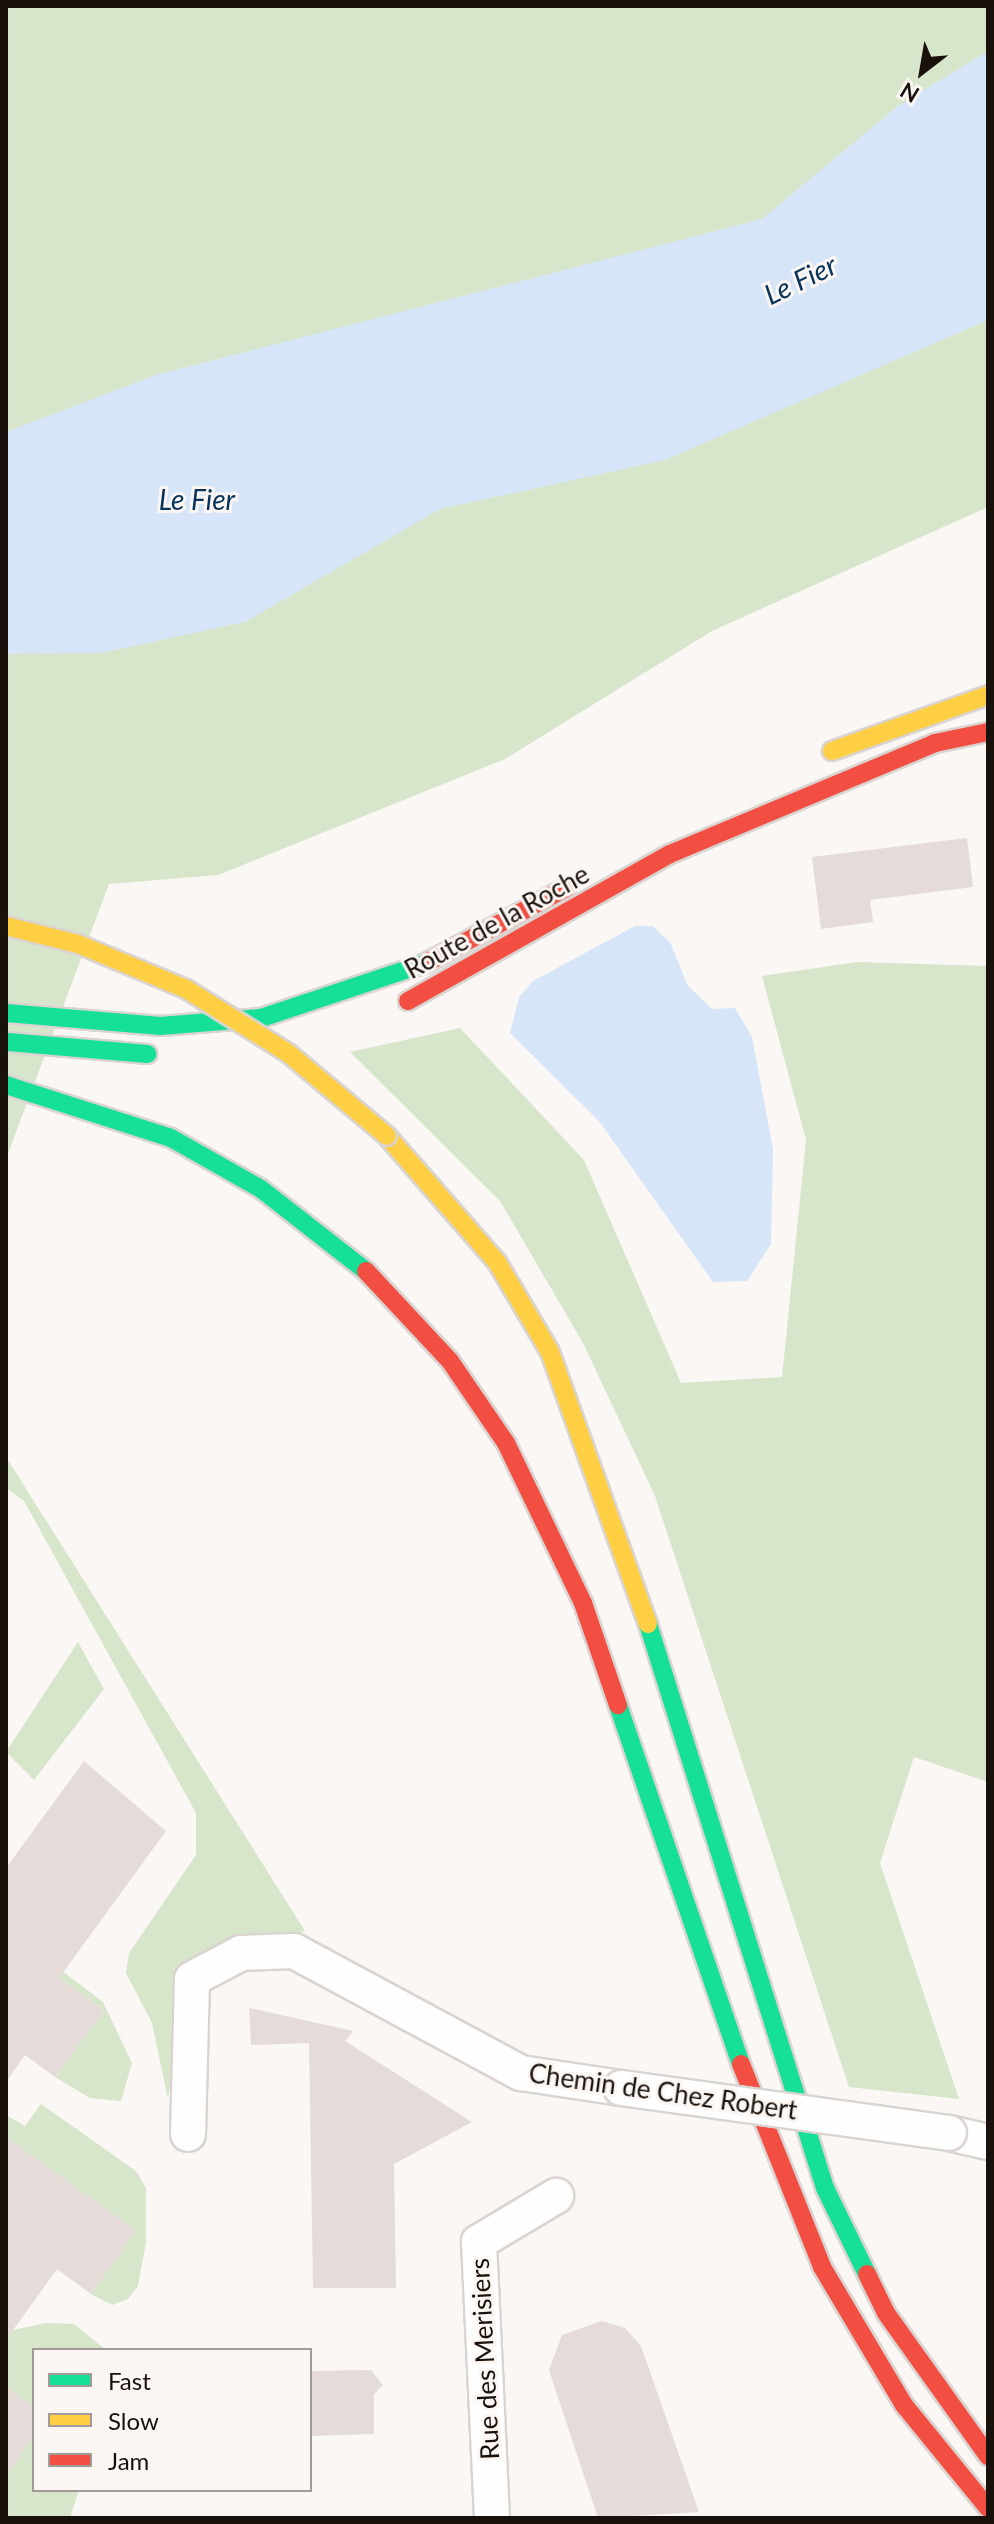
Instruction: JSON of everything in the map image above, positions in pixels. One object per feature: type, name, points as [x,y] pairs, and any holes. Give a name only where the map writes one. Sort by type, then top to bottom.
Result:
[{"type":"main road","points":[[813,759],[988,695]]},
{"type":"main road","name":"Route de la Roche","points":[[386,1010],[408,1001],[670,854],[815,789],[935,743],[988,732]]},
{"type":"main road","name":"Route de la Roche","points":[[6,1013],[160,1026],[261,1018],[420,966],[631,850]]},
{"type":"main road","points":[[6,926],[117,958],[198,996],[288,1053],[387,1136],[497,1262],[556,1366],[620,1535],[825,2188],[886,2313],[950,2410],[988,2456]]},
{"type":"main road","points":[[241,1048],[308,1036]]},
{"type":"main road","points":[[6,1042],[163,1053]]},
{"type":"main road","points":[[6,1085],[171,1138],[261,1189],[347,1251],[450,1361],[506,1443],[583,1603],[727,2029],[822,2267],[882,2373],[959,2474],[988,2506]]},
{"type":"main road","points":[[950,2410],[988,2437]]},
{"type":"street","name":"Chemin de Chez Robert","points":[[188,2134],[192,1979],[241,1953],[294,1951],[521,2073],[949,2133],[988,2142]]},
{"type":"street","name":"Rue des Merisiers","points":[[492,2518],[479,2242],[556,2196]]},
{"type":"green space","points":[[6,6],[988,6],[988,507],[712,631],[505,759],[218,875],[109,884],[6,1159]]},
{"type":"green space","points":[[857,962],[988,966],[988,1782],[914,1757],[880,1863],[959,2099],[849,2087],[655,1496],[583,1343],[500,1201],[350,1052],[460,1028],[584,1160],[681,1383],[782,1377],[806,1140],[762,976]]},
{"type":"green space","points":[[6,1457],[305,1931],[189,1972],[168,2099],[152,2023],[126,1973],[129,1953],[196,1855],[196,1813],[24,1501],[6,1488]]},
{"type":"green space","points":[[78,1642],[104,1689],[34,1780],[6,1752]]},
{"type":"green space","points":[[6,1928],[103,2002],[132,2063],[121,2101],[90,2098],[55,2077],[104,2010],[6,1940]]},
{"type":"green space","points":[[41,2104],[136,2171],[146,2188],[146,2242],[138,2286],[128,2299],[112,2305],[91,2294],[136,2231],[13,2142],[6,2151],[6,2115],[25,2126]]},
{"type":"green space","points":[[46,2323],[74,2324],[104,2348],[32,2348],[32,2406],[6,2387],[6,2340],[13,2330]]},
{"type":"green space","points":[[32,2439],[32,2492],[78,2492],[70,2518],[6,2518],[6,2475]]},
{"type":"water","name":"Le Fier","points":[[988,51],[988,320],[665,460],[440,509],[245,622],[101,653],[6,654],[6,432],[156,375],[762,219],[898,106]]},
{"type":"water","points":[[635,926],[652,926],[670,942],[688,986],[712,1009],[735,1008],[752,1037],[773,1149],[771,1244],[747,1281],[713,1282],[599,1121],[510,1033],[519,997],[533,981]]},
{"type":"building","points":[[967,838],[973,887],[870,900],[873,922],[821,929],[812,857]]},
{"type":"building","points":[[84,1761],[166,1831],[59,1978],[104,2010],[55,2077],[25,2055],[6,2082],[6,1868]]},
{"type":"building","points":[[249,2008],[353,2031],[345,2041],[472,2122],[394,2164],[396,2288],[313,2288],[309,2043],[251,2045]]},
{"type":"building","points":[[6,2137],[136,2231],[91,2294],[57,2269],[6,2340]]},
{"type":"building","points":[[602,2321],[625,2328],[641,2346],[699,2512],[598,2518],[549,2370],[562,2335]]},
{"type":"building","points":[[371,2370],[383,2385],[374,2394],[374,2434],[312,2436],[312,2371]]},
{"type":"building","points":[[6,2387],[32,2406],[32,2439],[6,2475]]},
{"type":"traffic: fast","points":[[6,1013],[160,1026],[261,1018],[426,963]]},
{"type":"traffic: fast","points":[[8,1042],[147,1054]]},
{"type":"traffic: fast","points":[[6,1085],[171,1138],[261,1189],[366,1271]]},
{"type":"traffic: fast","points":[[648,1624],[825,2188],[867,2274]]},
{"type":"traffic: fast","points":[[618,1705],[741,2064]]},
{"type":"traffic: slow","points":[[832,751],[988,695]]},
{"type":"traffic: slow","points":[[6,926],[78,944],[186,989],[288,1053],[387,1136]]},
{"type":"traffic: slow","points":[[387,1136],[497,1262],[550,1352],[648,1624]]},
{"type":"traffic: jam","points":[[408,1001],[670,854],[935,743],[988,732]]},
{"type":"traffic: jam","points":[[426,963],[566,888]]},
{"type":"traffic: jam","points":[[366,1271],[450,1361],[506,1443],[583,1603],[618,1705]]},
{"type":"traffic: jam","points":[[741,2064],[822,2267],[904,2405],[988,2508]]},
{"type":"traffic: jam","points":[[867,2274],[886,2313],[988,2456]]}]
